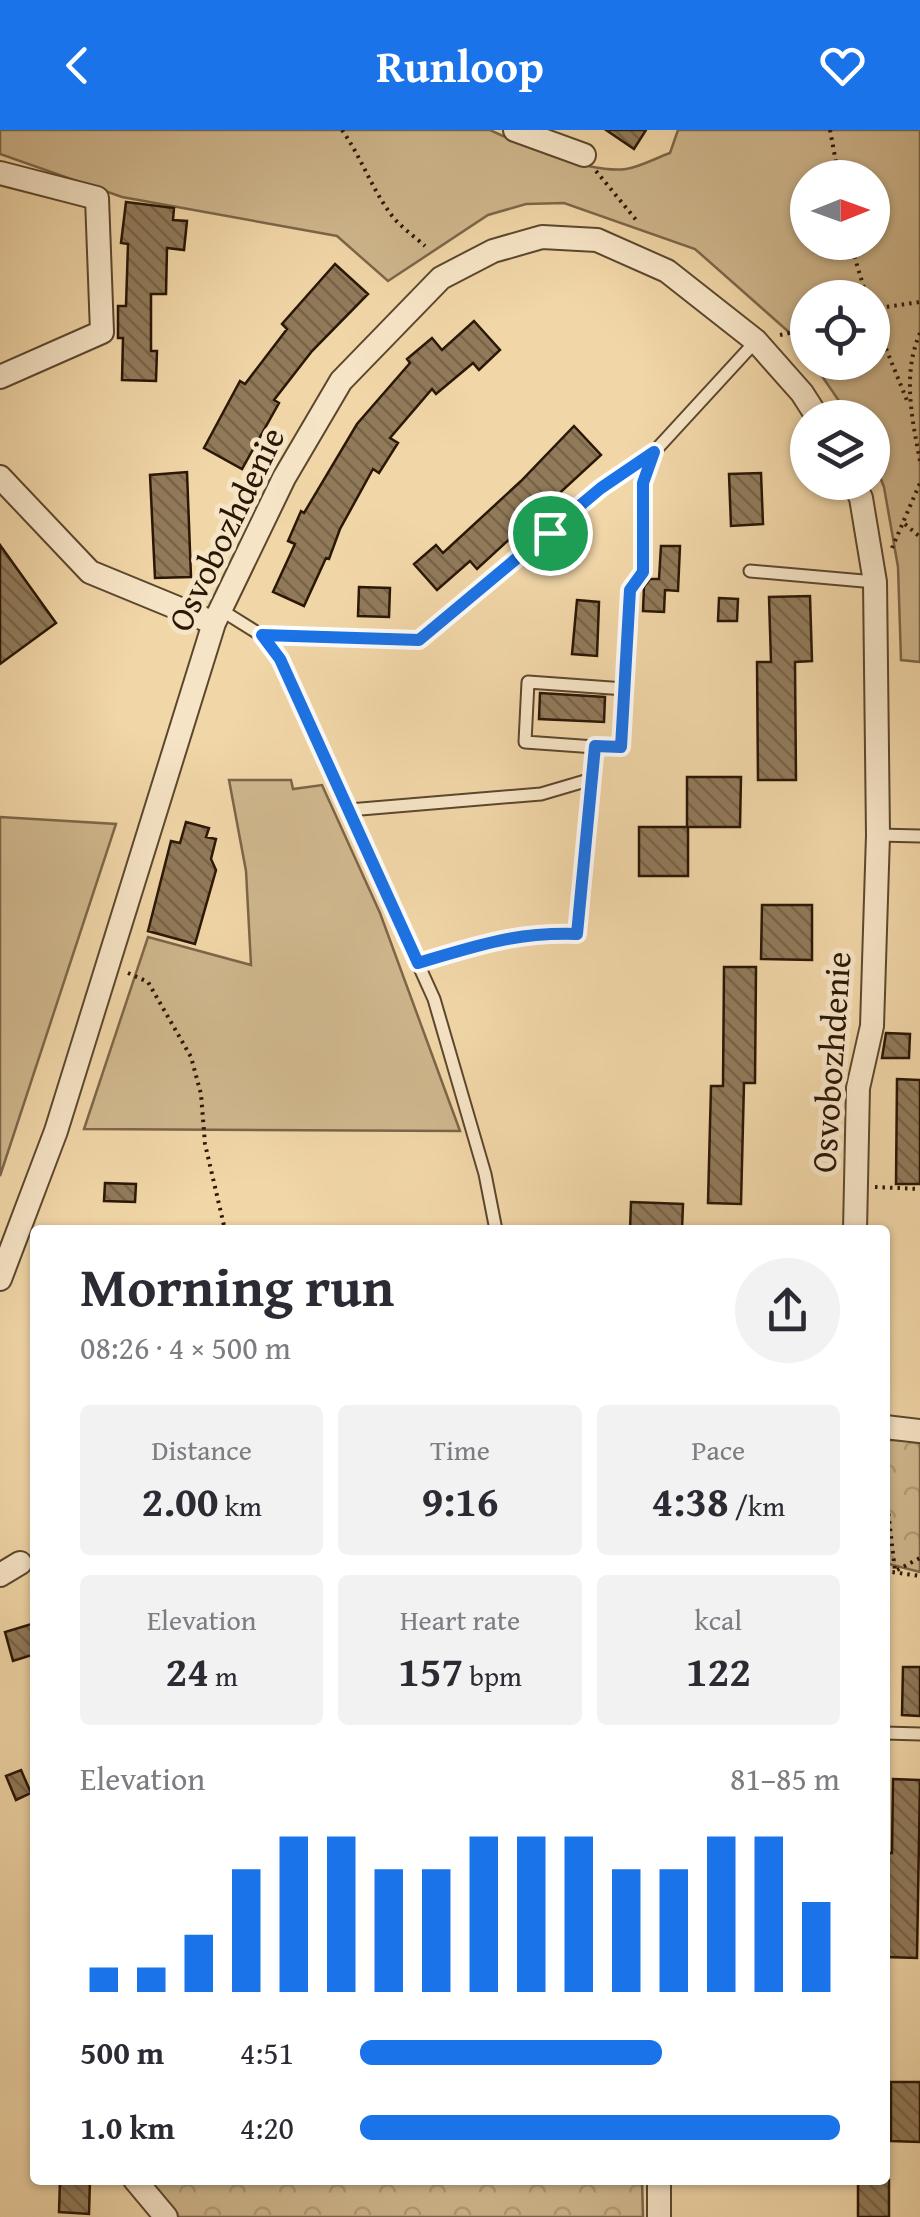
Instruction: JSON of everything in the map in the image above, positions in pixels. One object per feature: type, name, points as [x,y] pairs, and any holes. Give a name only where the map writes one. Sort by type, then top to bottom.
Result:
[{"type":"street","points":[[515,130],[584,155]]},
{"type":"street","points":[[0,172],[97,198],[102,332],[0,377]]},
{"type":"street","name":"Osvobozhdenie","points":[[0,1280],[56,1131],[217,617],[284,478],[342,381],[441,278],[493,252],[542,237],[597,240],[667,271],[756,341],[806,400]]},
{"type":"street","points":[[0,478],[90,572],[217,617]]},
{"type":"street","name":"Osvobozhdenie","points":[[855,1225],[858,1088],[872,1026],[878,835],[876,582],[861,500]]},
{"type":"street","points":[[139,2185],[166,2217]]},
{"type":"street","points":[[659,2185],[659,2217]]},
{"type":"lane","points":[[217,617],[262,635],[419,640],[601,488],[654,452],[756,341]]},
{"type":"lane","points":[[624,690],[528,682],[525,742],[621,747],[630,590],[643,572],[643,483],[654,452]]},
{"type":"lane","points":[[750,571],[876,582]]},
{"type":"lane","points":[[262,635],[280,659],[434,999],[495,1225]]},
{"type":"lane","points":[[418,963],[497,940],[536,933],[577,934],[595,746]]},
{"type":"lane","points":[[349,810],[540,794],[592,780]]},
{"type":"lane","points":[[878,835],[920,836]]},
{"type":"lane","points":[[890,1732],[920,1734]]},
{"type":"path","points":[[342,130],[363,159],[376,192],[393,218],[425,246]]},
{"type":"path","points":[[830,130],[836,160]]},
{"type":"path","points":[[584,155],[637,221]]},
{"type":"path","points":[[890,308],[920,302]]},
{"type":"path","points":[[756,341],[790,332]]},
{"type":"path","points":[[910,407],[911,354],[920,333]]},
{"type":"path","points":[[890,357],[910,407],[920,460]]},
{"type":"path","points":[[876,582],[920,484]]},
{"type":"path","points":[[904,522],[920,538]]},
{"type":"path","points":[[107,964],[148,982],[192,1058],[202,1094],[205,1144],[224,1225]]},
{"type":"path","points":[[856,1186],[920,1189]]},
{"type":"path","points":[[890,1524],[896,1571]]},
{"type":"path","points":[[896,1571],[920,1558]]},
{"type":"path","points":[[890,1571],[920,1576]]},
{"type":"green space","points":[[0,130],[490,130],[576,163],[626,169],[670,153],[678,130],[920,130],[920,662],[901,660],[898,567],[886,500],[890,500],[890,400],[838,400],[825,380],[890,380],[890,280],[790,280],[790,333],[695,249],[564,203],[526,204],[488,215],[388,281],[337,236],[122,197],[0,154]]},
{"type":"green space","points":[[229,780],[291,780],[293,789],[322,785],[380,913],[460,1131],[84,1129],[148,937],[251,965],[246,871]]},
{"type":"green space","points":[[0,817],[116,824],[0,1176]]},
{"type":"green space","points":[[890,1440],[920,1440],[920,1572],[890,1564]]},
{"type":"green space","points":[[153,2185],[642,2185],[643,2217],[174,2217]]},
{"type":"building","points":[[606,130],[646,130],[634,149]]},
{"type":"building","points":[[126,202],[174,208],[173,220],[187,221],[184,250],[167,248],[166,294],[151,294],[151,351],[157,351],[156,381],[122,380],[123,338],[118,338],[118,306],[126,306],[128,244],[121,243]]},
{"type":"building","points":[[335,264],[368,294],[312,351],[274,400],[279,403],[242,469],[204,448],[240,381],[245,384],[287,329],[282,324]]},
{"type":"building","points":[[474,321],[500,350],[479,370],[473,363],[436,394],[432,389],[390,438],[398,443],[379,473],[373,469],[304,606],[273,592],[295,544],[288,541],[301,511],[304,513],[357,424],[410,363],[407,359],[432,338],[442,350]]},
{"type":"building","points":[[574,426],[601,455],[477,569],[470,561],[437,590],[414,564],[436,545],[443,553]]},
{"type":"building","points":[[187,472],[191,577],[155,578],[150,475]]},
{"type":"building","points":[[761,473],[763,524],[731,526],[729,474]]},
{"type":"building","points":[[0,545],[56,623],[0,664]]},
{"type":"building","points":[[661,546],[680,546],[678,591],[665,590],[664,612],[643,611],[644,587],[650,579],[659,579]]},
{"type":"building","points":[[359,587],[390,588],[389,617],[358,616]]},
{"type":"building","points":[[810,596],[812,661],[795,662],[796,780],[758,780],[757,662],[771,662],[769,597]]},
{"type":"building","points":[[719,598],[738,599],[737,621],[718,621]]},
{"type":"building","points":[[577,600],[599,602],[597,656],[572,654]]},
{"type":"building","points":[[540,693],[605,697],[604,722],[539,719]]},
{"type":"building","points":[[687,777],[741,777],[740,827],[687,827]]},
{"type":"building","points":[[186,822],[209,828],[206,837],[216,839],[211,859],[216,870],[195,944],[148,931],[171,841],[180,843]]},
{"type":"building","points":[[639,827],[688,827],[688,876],[639,876]]},
{"type":"building","points":[[762,905],[812,905],[812,960],[761,959]]},
{"type":"building","points":[[724,967],[756,967],[755,1083],[744,1083],[741,1204],[708,1203],[711,1086],[723,1086]]},
{"type":"building","points":[[886,1033],[910,1034],[909,1058],[882,1058]]},
{"type":"building","points":[[897,1079],[920,1080],[920,1184],[896,1184]]},
{"type":"building","points":[[105,1183],[136,1184],[135,1202],[104,1201]]},
{"type":"building","points":[[631,1202],[683,1204],[682,1225],[630,1225]]},
{"type":"building","points":[[30,1624],[30,1656],[13,1661],[5,1632]]},
{"type":"building","points":[[903,1667],[920,1667],[920,1716],[902,1715]]},
{"type":"building","points":[[21,1770],[30,1793],[16,1800],[6,1776]]},
{"type":"building","points":[[893,1779],[920,1780],[917,1958],[890,1957]]},
{"type":"building","points":[[891,2082],[920,2082],[920,2142],[891,2141]]},
{"type":"building","points":[[60,2185],[90,2185],[89,2214],[59,2212]]},
{"type":"building","points":[[858,2185],[889,2185],[889,2217],[858,2217]]},
{"type":"route","points":[[654,452],[643,483],[643,572],[630,590],[621,747],[595,746],[577,934],[536,933],[497,940],[418,963],[280,659],[262,635],[419,640],[550,533],[601,488],[654,452]]}]
